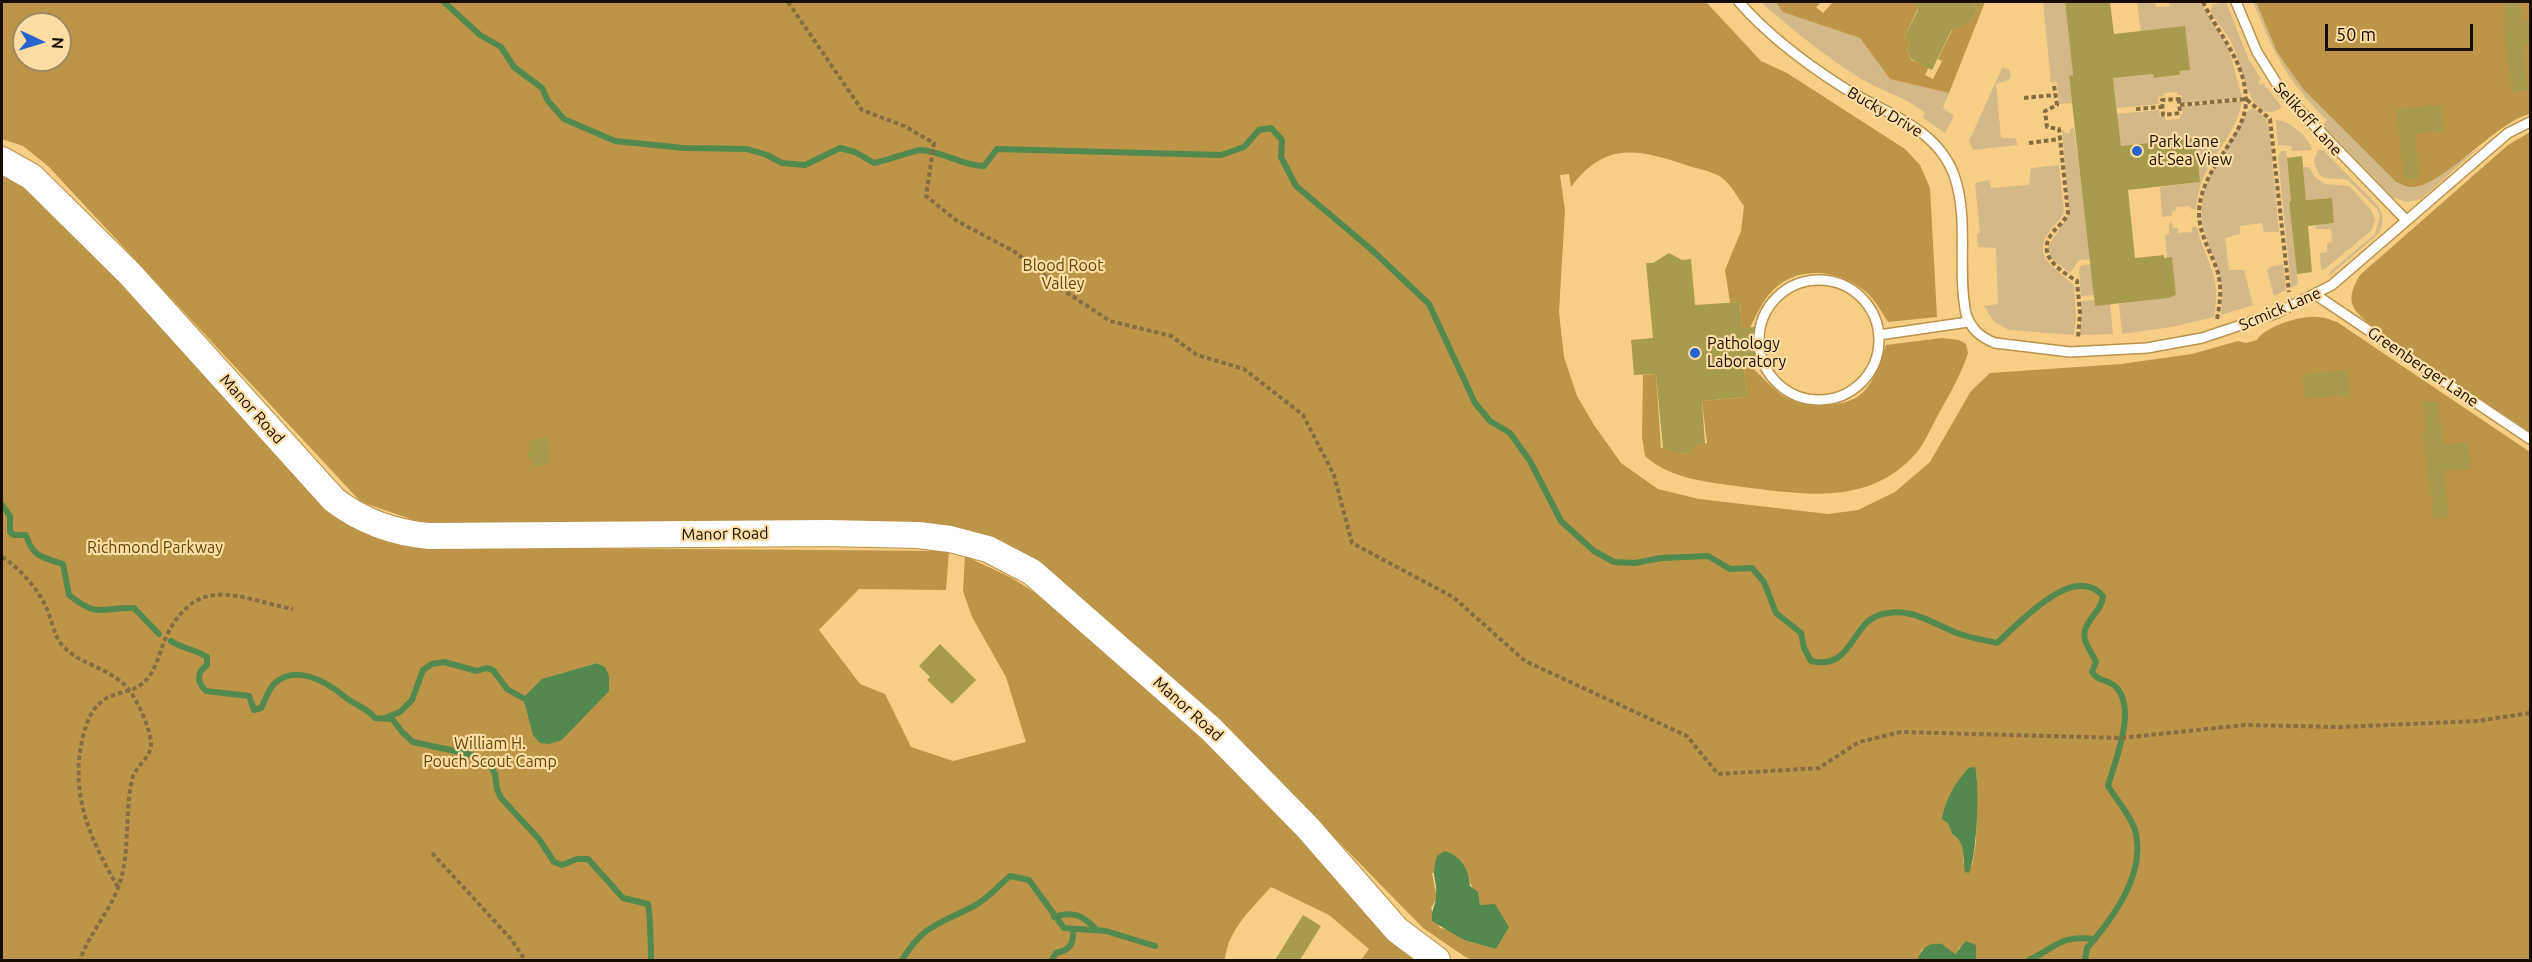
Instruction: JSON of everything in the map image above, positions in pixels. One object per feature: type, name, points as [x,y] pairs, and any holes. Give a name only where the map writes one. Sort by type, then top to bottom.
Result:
[{"type":"street","name":"Manor Road","points":[[2,160],[32,177],[130,273],[334,500],[349,512],[387,529],[406,534],[429,536],[827,533],[918,535],[970,543],[1009,559],[1032,572],[1211,729],[1308,828],[1397,930],[1437,960]]},
{"type":"lane","name":"Bucky Drive","points":[[1739,2],[1780,41],[1832,80],[1908,122],[1938,147],[1950,165],[1958,189],[1964,306],[1968,322],[1975,331]]},
{"type":"lane","name":"Selikoff Lane","points":[[2236,2],[2257,52],[2282,92],[2405,219]]},
{"type":"lane","name":"Scmick Lane","points":[[1975,331],[1983,339],[1995,343],[2070,352],[2147,348],[2202,338],[2246,325],[2316,295],[2332,285],[2405,219],[2508,133],[2530,122]]},
{"type":"lane","points":[[1813,280],[1840,284],[1857,294],[1871,309],[1879,335],[1876,361],[1862,383],[1852,391],[1827,400],[1801,398],[1778,384],[1769,374],[1760,348],[1762,321],[1776,298],[1799,283],[1813,280]]},
{"type":"lane","name":"Greenberger Lane","points":[[2316,295],[2530,440]]},
{"type":"lane","points":[[1879,335],[1968,322]]},
{"type":"path","points":[[788,2],[861,110],[903,126],[934,143],[926,196],[957,221],[1015,252],[1060,288],[1110,321],[1171,336],[1197,355],[1244,369],[1303,415],[1334,475],[1352,543],[1453,597],[1525,660],[1687,736],[1718,774],[1819,768],[1859,742],[1901,732],[2121,738],[2245,725],[2341,727],[2477,721],[2530,713]]},
{"type":"path","points":[[2203,2],[2232,49],[2246,99],[2244,112],[2210,170],[2201,198],[2201,229],[2220,282],[2217,319]]},
{"type":"path","points":[[2054,86],[2056,105],[2045,111],[2047,127],[2059,129],[2068,213],[2047,242],[2046,251],[2052,263],[2077,281],[2080,313],[2078,338]]},
{"type":"path","points":[[2025,98],[2055,95]]},
{"type":"path","points":[[2179,99],[2180,113],[2163,114],[2162,107],[2162,100],[2179,99]]},
{"type":"path","points":[[2180,105],[2246,99],[2270,119],[2273,126],[2289,292]]},
{"type":"path","points":[[2136,109],[2162,107]]},
{"type":"path","points":[[2029,143],[2060,139]]},
{"type":"path","points":[[2,557],[34,588],[48,610],[57,638],[65,648],[107,670],[130,691],[144,718],[151,742],[150,750],[133,773],[129,831],[118,888],[90,936],[80,960]]},
{"type":"path","points":[[118,888],[99,855],[83,818],[78,783],[79,758],[86,725],[97,705],[108,696],[130,691],[148,679],[167,635],[180,614],[194,601],[210,594],[227,593],[293,609]]},
{"type":"path","points":[[432,853],[511,939],[525,960]]},
{"type":"shaded area","points":[[1761,2],[1776,2],[1784,12],[1860,38],[1890,79],[1949,93],[1943,108],[1954,116],[1945,133],[1922,117],[1925,113],[1917,107],[1868,83],[1834,61]]},
{"type":"shaded area","points":[[2043,2],[2065,2],[2073,75],[2069,76],[2072,103],[2059,104],[2057,82],[2051,82]]},
{"type":"shaded area","points":[[2137,2],[2155,3],[2156,7],[2170,6],[2169,2],[2200,2],[2229,49],[2242,98],[2182,104],[2181,95],[2177,95],[2177,92],[2164,93],[2163,96],[2158,97],[2159,104],[2117,108],[2113,78],[2153,74],[2154,78],[2179,76],[2179,71],[2189,70],[2141,31]]},
{"type":"shaded area","points":[[2226,2],[2249,60],[2261,79],[2258,82],[2260,85],[2263,83],[2282,107],[2271,112],[2262,110],[2249,92],[2232,43],[2210,12],[2212,5]]},
{"type":"shaded area","points":[[2253,2],[2256,2],[2277,52],[2303,89],[2396,182],[2464,158],[2482,145],[2421,199],[2407,202],[2392,197],[2323,125],[2327,120],[2301,92],[2282,65]]},
{"type":"shaded area","points":[[2002,68],[2009,69],[2011,75],[2009,80],[1996,84],[2001,138],[2015,138],[2018,145],[1973,150],[1969,141]]},
{"type":"shaded area","points":[[2242,100],[2233,128],[2204,177],[2196,209],[2191,209],[2190,206],[2176,207],[2176,210],[2172,211],[2172,216],[2162,217],[2160,187],[2200,182],[2196,138],[2121,146],[2117,114],[2159,110],[2160,117],[2165,117],[2165,120],[2180,119],[2180,115],[2183,114],[2182,106]]},
{"type":"shaded area","points":[[2253,108],[2266,119],[2269,126],[2279,232],[2264,232],[2262,223],[2240,226],[2240,234],[2225,238],[2229,270],[2244,270],[2253,305],[2221,315],[2221,281],[2205,234],[2202,200],[2206,184],[2221,154],[2248,111]]},
{"type":"shaded area","points":[[2276,120],[2287,123],[2298,130],[2308,141],[2312,150],[2292,151],[2291,146],[2278,145]]},
{"type":"shaded area","points":[[2074,128],[2091,259],[2079,260],[2070,273],[2051,258],[2048,247],[2069,214],[2062,129],[2065,133],[2070,133],[2070,129]]},
{"type":"shaded area","points":[[2318,150],[2323,150],[2378,206],[2382,220],[2378,234],[2328,277],[2332,270],[2375,234],[2380,216],[2377,209],[2348,180],[2326,178],[2319,174],[2314,160]]},
{"type":"shaded area","points":[[2281,151],[2286,151],[2298,284],[2291,288],[2278,156]]},
{"type":"shaded area","points":[[2059,165],[2064,211],[2048,233],[2043,250],[2049,263],[2074,286],[2076,318],[2074,335],[2009,330],[1994,322],[1984,306],[1998,304],[1996,248],[1978,247],[1977,234],[1980,233],[1975,183],[1989,180],[1991,188],[2029,185],[2031,168]]},
{"type":"shaded area","points":[[2303,167],[2309,167],[2315,177],[2325,184],[2349,186],[2371,210],[2375,219],[2372,230],[2321,270],[2320,253],[2327,252],[2327,243],[2332,242],[2331,229],[2316,229],[2316,225],[2334,223],[2332,198],[2306,200]]},
{"type":"shaded area","points":[[2172,222],[2173,228],[2178,228],[2178,233],[2192,232],[2192,227],[2197,227],[2215,280],[2214,317],[2172,327],[2122,334],[2119,304],[2176,295],[2172,258],[2167,258],[2165,235],[2169,234],[2169,223]]},
{"type":"shaded area","points":[[2091,264],[2095,295],[2081,296],[2079,269],[2082,265]]},
{"type":"shaded area","points":[[2283,264],[2286,290],[2274,296],[2267,270]]},
{"type":"shaded area","points":[[2095,300],[2096,306],[2110,304],[2113,334],[2080,335],[2081,301]]},
{"type":"shaded area","points":[[597,663],[605,667],[609,676],[609,691],[562,740],[549,744],[540,743],[533,735],[523,698],[542,679]]},
{"type":"shaded area","points":[[1975,767],[1977,820],[1974,852],[1969,873],[1965,872],[1960,842],[1952,834],[1948,823],[1942,819],[1955,785],[1968,768]]},
{"type":"shaded area","points":[[1445,851],[1456,856],[1463,864],[1470,886],[1478,892],[1480,905],[1495,904],[1509,927],[1496,949],[1464,940],[1432,921],[1436,899],[1435,863],[1437,856]]},
{"type":"shaded area","points":[[1966,941],[1976,945],[1976,960],[1917,960],[1929,945],[1942,944],[1955,954]]},
{"type":"green space","name":"Blood Root Valley","points":[[2,2],[1706,2],[1761,61],[1787,73],[1905,149],[1920,165],[1930,188],[1937,317],[1888,322],[1872,298],[1856,285],[1835,276],[1812,273],[1790,279],[1779,285],[1766,299],[1750,328],[1742,328],[1740,302],[1730,303],[1725,270],[1741,231],[1744,206],[1724,180],[1717,175],[1669,159],[1637,153],[1623,153],[1597,162],[1584,172],[1571,187],[1569,174],[1560,175],[1565,210],[1559,312],[1564,357],[1577,396],[1621,463],[1658,489],[1699,499],[1828,514],[1858,510],[1895,492],[1930,462],[1971,391],[1990,373],[2121,364],[2192,354],[2238,341],[2246,343],[2257,340],[2268,330],[2294,320],[2318,317],[2337,322],[2530,452],[2530,960],[1976,960],[1960,947],[1955,954],[1922,949],[1917,960],[1474,960],[1467,958],[1423,928],[1242,743],[1052,571],[1005,544],[431,526],[361,502],[48,166],[23,146],[2,139]],"holes":[[[1968,768],[1977,775],[1976,842],[1972,866],[1963,863],[1962,846],[1952,834],[1949,825],[1951,799]],[[1432,873],[1469,877],[1480,905],[1487,906],[1502,938],[1496,949],[1464,940],[1451,930],[1440,928],[1431,908],[1437,898]]]},
{"type":"green space","points":[[1776,2],[1821,2],[1816,7],[1823,13],[1833,2],[1914,2],[1919,6],[1904,38],[1911,42],[1907,50],[1911,60],[1931,63],[1925,75],[1933,79],[1942,61],[1938,59],[1955,24],[1960,26],[1971,22],[1978,8],[1973,2],[1985,2],[1949,93],[1890,79],[1860,38],[1783,12]]},
{"type":"green space","points":[[2256,2],[2530,2],[2530,114],[2516,119],[2501,129],[2437,178],[2422,185],[2409,187],[2396,182],[2303,89],[2277,52]]},
{"type":"green space","points":[[2530,132],[2530,432],[2375,329],[2356,311],[2351,299],[2360,275],[2508,145]]},
{"type":"green space","name":"William H. Pouch Scout Camp","points":[[2,173],[31,193],[64,223],[353,525],[392,540],[434,547],[949,551],[946,590],[859,589],[819,630],[860,684],[885,694],[911,747],[953,761],[1026,742],[1006,677],[972,617],[963,591],[965,556],[1012,578],[1046,600],[1107,654],[1222,758],[1419,960],[1361,960],[1369,949],[1329,915],[1271,887],[1235,930],[1230,939],[1225,960],[2,960]],"holes":[[[597,663],[605,667],[588,712],[562,740],[528,717],[526,705],[561,673]]]},
{"type":"green space","points":[[1942,338],[1959,340],[1966,344],[1968,353],[1962,369],[1918,451],[1900,469],[1880,481],[1859,489],[1837,493],[1814,494],[1767,490],[1691,479],[1655,464],[1645,456],[1642,437],[1643,375],[1656,374],[1661,448],[1669,447],[1682,454],[1690,451],[1696,445],[1707,443],[1702,401],[1747,397],[1744,368],[1753,368],[1784,397],[1793,401],[1813,405],[1836,404],[1853,399],[1866,389],[1877,371],[1886,345]]},
{"type":"building","points":[[1914,2],[1973,2],[1978,8],[1971,22],[1952,29],[1932,70],[1911,59],[1907,50],[1911,42],[1904,38],[1918,10]]},
{"type":"building","name":"Park Lane at Sea View","points":[[2065,2],[2110,2],[2114,34],[2185,26],[2190,70],[2179,71],[2180,75],[2154,78],[2153,74],[2113,78],[2121,146],[2196,138],[2200,182],[2128,190],[2135,258],[2164,255],[2164,258],[2172,257],[2176,295],[2168,298],[2095,306],[2069,76],[2073,75]]},
{"type":"building","points":[[2504,2],[2520,2],[2522,21],[2530,20],[2530,44],[2523,45],[2528,91],[2512,92],[2503,22],[2506,22]]},
{"type":"building","points":[[2441,105],[2443,131],[2415,133],[2419,178],[2404,179],[2396,109]]},
{"type":"building","points":[[2302,156],[2306,200],[2332,198],[2334,223],[2308,226],[2312,272],[2297,274],[2287,158]]},
{"type":"building","name":"Pathology Laboratory","points":[[1669,253],[1682,260],[1691,259],[1695,305],[1740,302],[1742,328],[1755,327],[1758,367],[1744,368],[1747,397],[1702,401],[1705,444],[1697,445],[1682,454],[1663,448],[1656,374],[1634,375],[1631,340],[1653,338],[1646,263],[1653,263]]},
{"type":"building","points":[[2347,370],[2350,395],[2304,398],[2303,375]]},
{"type":"building","points":[[2438,401],[2443,445],[2468,442],[2471,469],[2444,471],[2449,517],[2434,519],[2423,434],[2426,429],[2423,402]]},
{"type":"building","points":[[547,438],[550,464],[533,467],[532,460],[526,457],[530,450],[529,441]]},
{"type":"building","points":[[940,644],[976,680],[952,704],[927,680],[930,677],[919,666]]},
{"type":"building","points":[[1303,915],[1321,926],[1300,960],[1275,960]]},
{"type":"waterway","points":[[444,2],[480,35],[501,47],[514,67],[542,88],[548,101],[564,119],[615,141],[684,148],[747,149],[767,155],[782,163],[805,165],[840,148],[855,152],[874,163],[920,150],[937,153],[968,164],[984,166],[997,149],[1221,155],[1244,147],[1259,130],[1271,128],[1282,140],[1281,157],[1296,186],[1372,250],[1429,304],[1475,403],[1490,421],[1510,433],[1530,461],[1561,521],[1594,551],[1614,562],[1635,563],[1661,558],[1708,556],[1730,569],[1752,568],[1764,582],[1776,613],[1801,633],[1804,648],[1811,661],[1825,662],[1836,659],[1872,618],[1893,612],[1912,614],[1962,635],[1997,643],[2047,599],[2077,586],[2091,587],[2103,596],[2084,634],[2096,662],[2092,672],[2115,686],[2122,695],[2125,707],[2123,734],[2108,786],[2133,825],[2137,846],[2136,862],[2125,894],[2117,909],[2087,948],[2085,960]]},
{"type":"waterway","points":[[2,505],[10,516],[10,532],[14,535],[26,535],[32,548],[40,556],[63,564],[69,595],[94,609],[134,608],[159,634]]},
{"type":"waterway","points":[[171,641],[207,657],[207,665],[199,674],[201,684],[206,691],[249,696],[254,710],[261,708],[272,686],[282,678],[291,675],[311,677],[329,686],[375,718],[392,719],[413,742],[469,754],[489,763],[495,774],[501,798],[539,839],[554,862],[562,865],[577,859],[588,859],[623,898],[648,904],[651,960]]},
{"type":"waterway","points":[[387,717],[400,712],[412,700],[423,670],[432,664],[444,662],[477,671],[486,668],[493,670],[507,689],[523,698]]},
{"type":"waterway","points":[[902,960],[925,932],[979,903],[1010,876],[1029,880],[1064,928],[1106,931],[1155,946]]},
{"type":"waterway","points":[[1054,917],[1073,914],[1087,921],[1097,930]]},
{"type":"waterway","points":[[1052,960],[1056,953],[1070,946],[1073,930]]},
{"type":"waterway","points":[[2029,960],[2066,940],[2095,939]]},
{"type":"place","name":"Park Lane at Sea View","points":[[2137,151]]},
{"type":"place","name":"Pathology Laboratory","points":[[1695,353]]},
{"type":"park label","name":"Richmond Parkway","points":[[155,548]]}]
